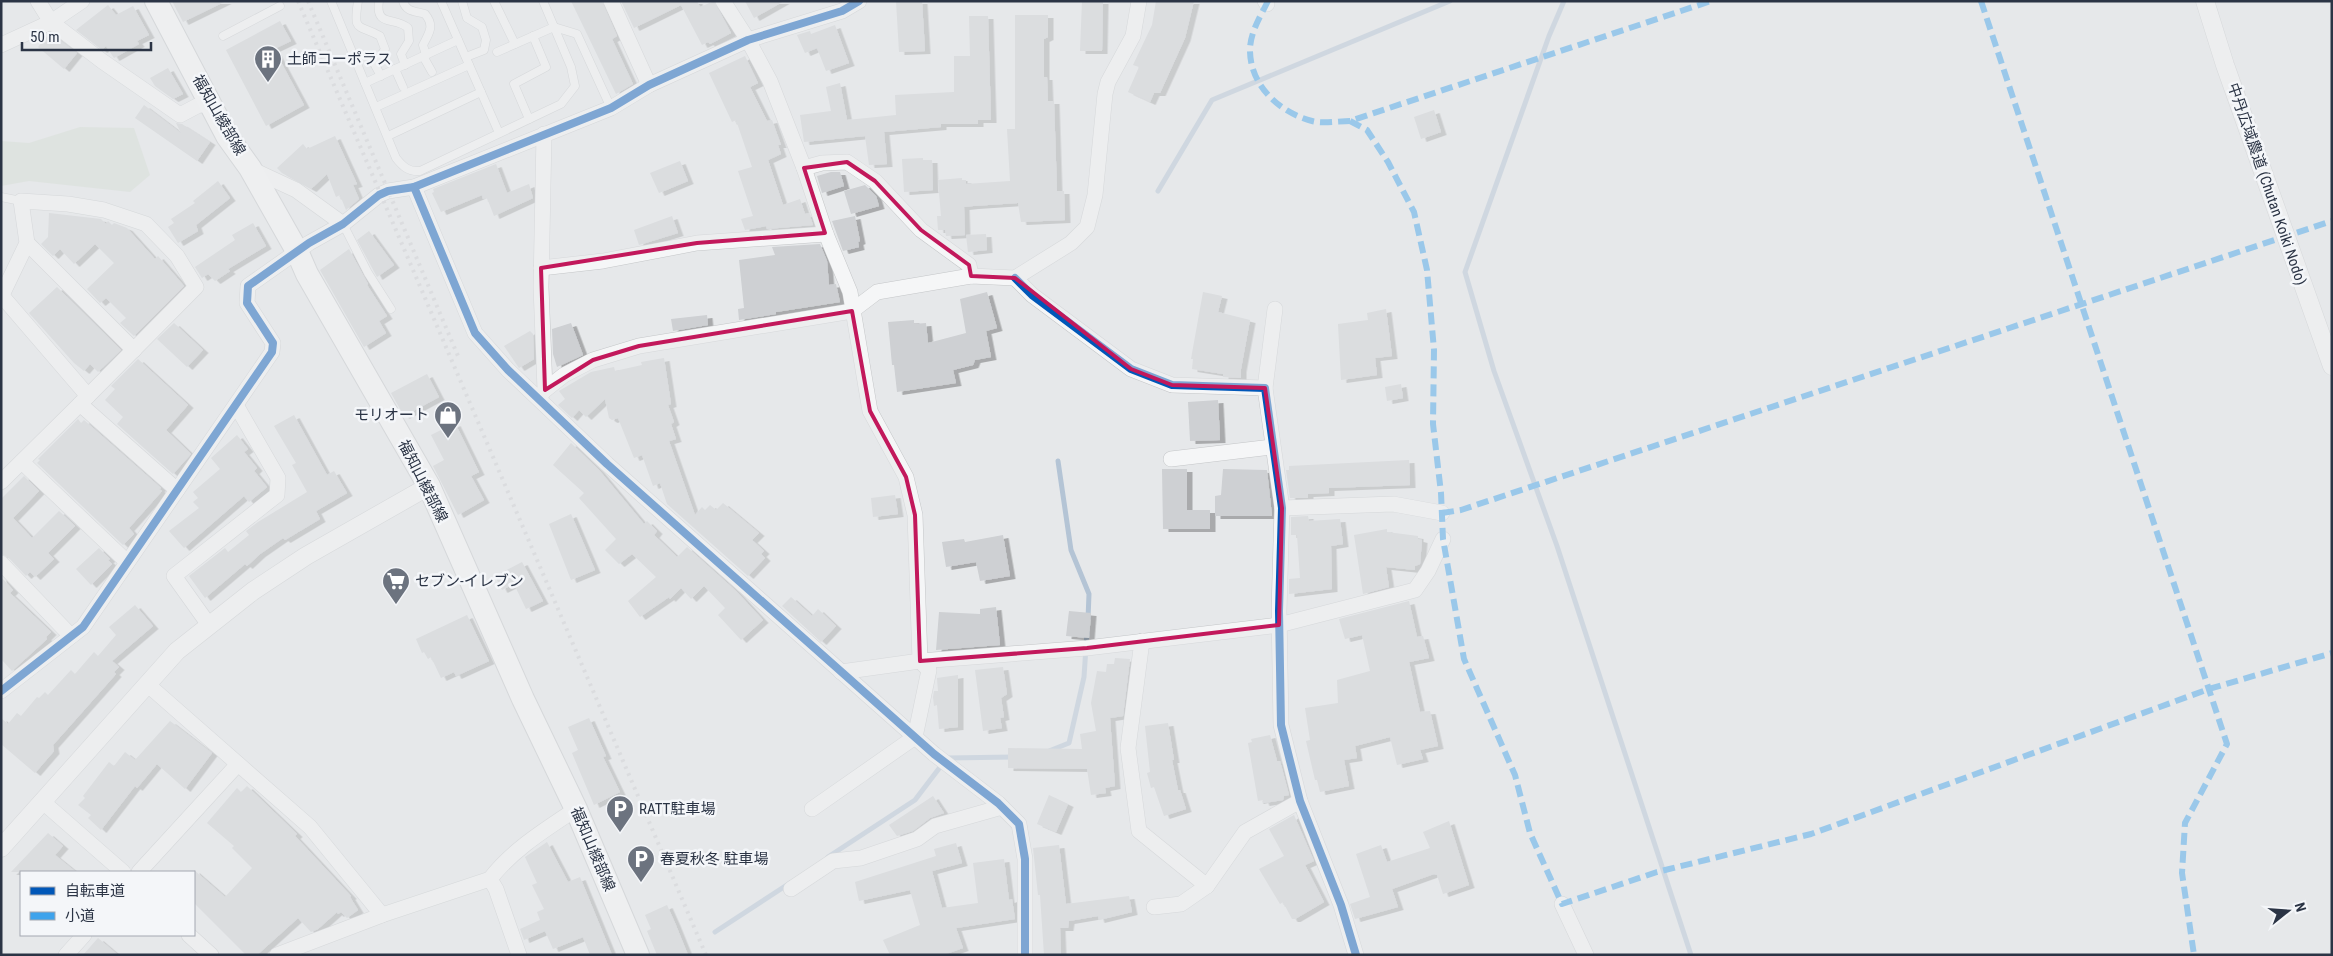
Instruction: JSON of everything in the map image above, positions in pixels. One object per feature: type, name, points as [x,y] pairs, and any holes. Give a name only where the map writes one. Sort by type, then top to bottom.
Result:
[{"type":"main road","name":"福知山綾部線","points":[[156,1],[227,136],[250,168],[297,251],[307,274],[429,486],[523,699],[576,809],[638,955]]},
{"type":"street","points":[[38,1],[51,22],[102,61],[180,115],[197,106],[211,103]]},
{"type":"street","points":[[1,45],[51,22],[82,1]]},
{"type":"street","points":[[611,1],[649,85]]},
{"type":"street","points":[[723,1],[748,40],[770,81],[804,168],[826,234],[850,292],[870,411],[906,478],[915,515],[920,661],[928,670],[915,737],[812,809]]},
{"type":"street","points":[[541,395],[564,375],[593,360],[640,346],[852,311],[877,292],[971,276],[1015,278],[1071,243],[1087,226],[1095,195],[1106,88],[1133,36],[1139,1]]},
{"type":"street","name":"中丹広域農道 (Chutan Koiki Nodo)","points":[[2205,1],[2332,366]]},
{"type":"street","points":[[2,690],[83,627],[272,352],[273,343],[247,302],[248,286],[297,251],[343,224],[379,195],[388,191],[414,187],[611,108],[649,85],[748,40],[842,11],[858,2]]},
{"type":"street","points":[[541,395],[544,134]]},
{"type":"street","points":[[804,168],[822,162],[847,162],[875,181],[921,230],[969,265],[971,276]]},
{"type":"street","points":[[250,168],[296,190],[343,224]]},
{"type":"street","points":[[414,187],[474,333],[541,395],[607,464],[940,759],[1002,807],[1019,824],[1025,859],[1025,955]]},
{"type":"street","points":[[1,482],[134,350],[196,287],[177,256],[146,224],[104,210],[68,204],[20,201],[27,243],[134,350]]},
{"type":"street","points":[[541,268],[603,261],[697,243],[826,234]]},
{"type":"street","points":[[27,243],[1,296],[84,400],[177,490]]},
{"type":"street","points":[[1015,278],[1039,300],[1131,369],[1172,385],[1265,388]]},
{"type":"street","points":[[1275,309],[1265,388],[1282,508],[1281,725],[1300,801],[1341,905],[1356,955]]},
{"type":"street","points":[[209,625],[174,576],[277,495],[278,478],[236,405]]},
{"type":"street","points":[[1171,459],[1272,447]]},
{"type":"street","points":[[22,462],[127,562]]},
{"type":"street","points":[[1,848],[176,651],[253,591],[306,556],[429,486]]},
{"type":"street","points":[[1282,508],[1393,504],[1442,513]]},
{"type":"street","points":[[841,672],[920,661],[1142,642],[1280,626],[1415,590],[1428,571],[1443,539]]},
{"type":"street","points":[[1,563],[71,636]]},
{"type":"street","points":[[1142,642],[1128,748],[1139,831],[1207,886]]},
{"type":"street","points":[[147,684],[310,827],[382,914]]},
{"type":"street","points":[[140,871],[238,764]]},
{"type":"street","points":[[1154,907],[1181,904],[1207,886],[1245,832],[1300,801]]},
{"type":"street","points":[[43,802],[122,871]]},
{"type":"street","points":[[792,889],[833,861],[861,858],[917,839],[935,826],[1002,807]]},
{"type":"street","points":[[277,955],[382,914],[490,879],[499,866],[547,828],[576,809]]},
{"type":"street","points":[[490,879],[496,889],[519,955]]},
{"type":"street","points":[[1562,904],[1586,955]]},
{"type":"street","points":[[66,955],[83,936]]},
{"type":"street","points":[[190,936],[210,955]]},
{"type":"lane","points":[[342,1],[332,3],[396,158],[402,167],[413,171],[420,171],[561,104],[575,86],[571,67],[543,1]]},
{"type":"lane","points":[[358,1],[356,18],[358,26],[365,31],[380,36],[384,44],[385,49],[375,65],[381,76]]},
{"type":"lane","points":[[379,1],[378,11],[381,18],[386,21],[402,22],[408,28],[409,41],[401,54],[405,64]]},
{"type":"lane","points":[[403,1],[405,7],[410,11],[425,14],[429,18],[431,30],[423,46],[432,72]]},
{"type":"lane","points":[[441,1],[499,133]]},
{"type":"lane","points":[[462,1],[467,18],[482,27],[486,40],[484,50],[466,57]]},
{"type":"lane","points":[[494,1],[515,44]]},
{"type":"lane","points":[[223,36],[280,6]]},
{"type":"lane","points":[[497,52],[554,27],[577,34],[611,108]]},
{"type":"lane","points":[[529,119],[514,84],[546,67],[532,36]]},
{"type":"lane","points":[[365,83],[458,40]]},
{"type":"lane","points":[[376,107],[469,66]]},
{"type":"lane","points":[[395,69],[403,87]]},
{"type":"lane","points":[[388,136],[481,92]]},
{"type":"lane","points":[[1,197],[20,201]]},
{"type":"lane","points":[[343,224],[368,273],[392,309]]},
{"type":"highlighted area","points":[[847,162],[875,181],[921,230],[969,265],[971,276],[1015,278],[1131,369],[1172,385],[1265,388],[1282,508],[1279,625],[1087,648],[920,661],[915,515],[906,477],[870,411],[852,311],[639,346],[593,360],[545,390],[541,268],[697,243],[825,233],[804,168]]},
{"type":"shaded area","points":[[80,127],[134,128],[150,175],[130,192],[29,181],[1,186],[1,141],[29,143]]},
{"type":"building","points":[[172,1],[226,1],[183,22]]},
{"type":"building","points":[[571,1],[602,1],[617,36],[612,39],[633,84],[616,94]]},
{"type":"building","points":[[621,1],[697,1],[700,7],[714,1],[731,33],[710,44],[708,42],[702,45],[681,5],[634,28]]},
{"type":"building","points":[[745,1],[784,1],[754,18]]},
{"type":"building","points":[[896,1],[922,1],[925,51],[899,52]]},
{"type":"building","points":[[1082,1],[1103,1],[1102,51],[1080,51]]},
{"type":"building","points":[[1156,1],[1194,1],[1185,38],[1160,93],[1154,93],[1150,102],[1128,92],[1139,67],[1133,65],[1152,25]]},
{"type":"building","points":[[108,5],[116,15],[133,6],[149,35],[137,41],[139,44],[114,58],[106,46],[102,50],[76,30]]},
{"type":"building","points":[[1015,15],[1048,15],[1048,37],[1044,39],[1044,77],[1047,77],[1048,101],[1054,101],[1057,191],[1064,191],[1065,220],[1021,222],[1018,203],[964,207],[965,235],[946,236],[945,230],[938,230],[937,216],[941,216],[938,180],[962,178],[962,180],[966,180],[966,184],[1010,181],[1007,129],[1015,129]]},
{"type":"building","points":[[969,16],[988,16],[991,120],[978,120],[978,124],[941,124],[941,127],[884,132],[887,164],[869,165],[865,136],[804,142],[800,115],[831,111],[826,87],[840,83],[847,120],[896,115],[895,95],[954,92],[954,56],[970,56]]},
{"type":"building","name":"土師コーポラス","points":[[280,21],[291,41],[274,49],[304,105],[266,126],[226,50]]},
{"type":"building","points":[[835,25],[849,63],[826,71],[817,48],[805,53],[797,35],[810,31],[811,34]]},
{"type":"building","points":[[50,33],[77,53],[64,69],[38,47]]},
{"type":"building","points":[[745,56],[758,83],[750,87],[767,121],[772,120],[781,145],[778,145],[781,154],[768,160],[783,205],[800,199],[805,214],[809,213],[813,225],[767,229],[766,226],[745,230],[741,219],[753,216],[738,171],[752,167],[736,120],[732,122],[709,73]]},
{"type":"building","points":[[168,68],[183,94],[173,99],[155,86],[150,78]]},
{"type":"building","points":[[144,105],[181,133],[176,123],[182,124],[210,142],[197,161],[135,118]]},
{"type":"building","points":[[1434,110],[1441,132],[1421,139],[1414,117]]},
{"type":"building","points":[[335,136],[357,184],[353,185],[359,199],[346,210],[340,195],[336,197],[327,174],[311,189],[282,173],[277,168],[303,144],[307,149]]},
{"type":"building","points":[[923,158],[923,160],[932,160],[933,190],[904,192],[902,159]]},
{"type":"building","points":[[680,161],[688,181],[659,193],[650,173]]},
{"type":"building","points":[[496,164],[507,193],[529,184],[533,198],[494,216],[487,198],[483,199],[482,195],[441,212],[432,193],[434,192],[433,189]]},
{"type":"building","points":[[831,172],[840,172],[844,186],[822,193],[817,176]]},
{"type":"building","points":[[218,181],[230,198],[196,225],[198,231],[178,243],[168,227],[174,223],[171,219],[195,203],[193,201]]},
{"type":"building","points":[[865,185],[876,196],[879,206],[851,214],[844,191]]},
{"type":"building","points":[[49,213],[101,219],[106,224],[108,221],[112,225],[114,223],[127,228],[155,259],[158,256],[184,286],[134,336],[120,323],[126,318],[106,298],[100,303],[87,289],[114,263],[95,244],[74,264],[60,249],[53,256],[41,244],[48,237]]},
{"type":"building","points":[[672,216],[678,233],[639,245],[634,230]]},
{"type":"building","points":[[855,216],[860,241],[858,242],[859,247],[843,251],[832,221]]},
{"type":"building","points":[[253,223],[266,246],[228,269],[230,271],[215,281],[208,274],[202,278],[195,267],[235,240],[232,235]]},
{"type":"building","points":[[369,231],[394,265],[377,277],[357,240]]},
{"type":"building","points":[[986,234],[987,250],[968,252],[966,235]]},
{"type":"building","points":[[820,244],[827,261],[829,285],[836,284],[840,302],[739,320],[738,309],[744,308],[739,260],[775,255],[772,247]]},
{"type":"building","points":[[349,249],[367,285],[387,316],[379,321],[386,333],[364,347],[320,270]]},
{"type":"building","points":[[57,287],[121,350],[98,372],[90,364],[84,371],[74,363],[29,313]]},
{"type":"building","points":[[987,292],[997,328],[986,331],[991,357],[975,360],[973,365],[953,370],[956,383],[897,392],[894,365],[892,365],[888,322],[914,320],[914,324],[926,323],[928,343],[966,333],[960,299]]},
{"type":"building","points":[[1203,292],[1222,296],[1218,312],[1250,320],[1241,378],[1223,377],[1223,374],[1192,369],[1193,359],[1191,359]]},
{"type":"building","points":[[1386,309],[1392,356],[1375,358],[1377,375],[1341,380],[1338,324],[1368,320],[1367,313]]},
{"type":"building","points":[[707,315],[708,325],[673,331],[671,319]]},
{"type":"building","points":[[174,323],[203,350],[187,367],[157,339]]},
{"type":"building","points":[[571,323],[583,355],[557,367],[553,354],[552,329]]},
{"type":"building","points":[[530,331],[533,334],[534,359],[519,368],[504,346]]},
{"type":"building","points":[[664,358],[671,404],[668,405],[674,422],[671,424],[676,439],[669,441],[695,515],[702,507],[705,510],[710,505],[716,510],[723,503],[759,533],[752,540],[764,551],[761,554],[765,558],[748,576],[667,504],[660,483],[653,486],[642,455],[634,458],[618,418],[612,420],[609,418],[605,399],[586,417],[579,410],[572,418],[558,405],[565,399],[559,391],[591,372],[614,367],[615,371],[642,365],[641,362]]},
{"type":"building","points":[[138,359],[188,405],[166,430],[191,454],[173,474],[117,424],[123,417],[105,400],[115,389],[111,386]]},
{"type":"building","points":[[427,374],[439,397],[404,416],[391,393]]},
{"type":"building","points":[[1401,384],[1403,398],[1387,401],[1385,387]]},
{"type":"building","points":[[1218,400],[1220,440],[1190,441],[1188,402]]},
{"type":"building","points":[[294,415],[327,475],[334,471],[347,493],[316,511],[320,519],[285,540],[283,538],[247,566],[245,564],[205,598],[189,576],[225,548],[228,552],[249,535],[246,531],[258,522],[307,492],[292,465],[296,463],[274,426]]},
{"type":"building","points":[[78,419],[81,423],[84,420],[161,488],[159,489],[162,491],[129,528],[134,534],[123,545],[37,463],[40,460],[38,459]]},
{"type":"building","points":[[455,423],[479,472],[471,476],[484,500],[458,515],[433,466],[444,460],[431,435]]},
{"type":"building","points":[[237,435],[248,449],[244,452],[257,468],[254,471],[267,487],[249,502],[244,496],[184,548],[169,531],[199,508],[193,502],[198,498],[193,492],[220,469],[211,458]]},
{"type":"building","points":[[571,443],[599,470],[644,524],[647,521],[657,531],[654,535],[677,557],[687,547],[736,591],[763,620],[741,640],[718,615],[725,608],[704,586],[691,599],[681,588],[670,599],[669,597],[640,617],[628,601],[656,577],[632,554],[619,564],[605,550],[616,539],[579,498],[584,493],[553,465]]},
{"type":"building","points":[[1409,460],[1410,485],[1329,488],[1329,493],[1308,494],[1308,498],[1290,498],[1286,470],[1289,470],[1289,466]]},
{"type":"building","points":[[1162,469],[1187,469],[1187,510],[1210,510],[1210,529],[1163,529]]},
{"type":"building","points":[[1223,469],[1267,470],[1272,516],[1215,516],[1215,496],[1221,495]]},
{"type":"building","points":[[24,476],[39,491],[13,518],[32,538],[59,511],[75,526],[48,553],[54,559],[35,577],[30,572],[26,576],[8,557],[1,554],[1,499]]},
{"type":"building","points":[[895,495],[898,514],[873,517],[871,498]]},
{"type":"building","points":[[571,514],[595,570],[571,580],[549,524]]},
{"type":"building","points":[[1308,516],[1309,521],[1340,519],[1343,544],[1331,546],[1332,589],[1289,594],[1289,579],[1300,578],[1297,535],[1291,535],[1291,517]]},
{"type":"building","points":[[1387,529],[1387,532],[1418,536],[1418,539],[1422,540],[1420,564],[1415,566],[1415,570],[1386,567],[1389,587],[1363,594],[1354,535]]},
{"type":"building","points":[[1003,535],[1010,576],[980,581],[976,562],[946,567],[942,542],[964,539],[965,542]]},
{"type":"building","points":[[99,548],[110,559],[108,560],[112,564],[91,585],[76,569]]},
{"type":"building","points":[[522,562],[543,601],[526,609],[514,584],[502,590],[495,576]]},
{"type":"building","points":[[1,577],[13,590],[10,593],[51,632],[46,637],[47,639],[12,671],[1,659]]},
{"type":"building","points":[[791,597],[812,616],[818,609],[836,626],[821,642],[782,606]]},
{"type":"building","points":[[1409,601],[1417,637],[1423,636],[1429,658],[1409,662],[1420,712],[1430,711],[1438,746],[1420,750],[1423,759],[1397,765],[1390,737],[1355,746],[1357,758],[1344,760],[1349,786],[1320,792],[1317,780],[1315,780],[1306,741],[1310,740],[1305,708],[1338,703],[1337,680],[1370,671],[1362,635],[1345,639],[1339,619]]},
{"type":"building","points":[[135,605],[153,626],[112,661],[119,667],[114,672],[116,674],[53,745],[54,751],[35,773],[1,744],[1,718],[8,724],[17,713],[21,716],[37,697],[39,698],[45,692],[48,695],[71,670],[75,674],[94,652],[98,656],[116,635],[109,627]]},
{"type":"building","points":[[996,607],[1000,645],[936,650],[939,612],[980,614],[980,609]]},
{"type":"building","points":[[1069,611],[1091,613],[1089,638],[1066,636]]},
{"type":"building","points":[[467,615],[489,661],[456,676],[454,672],[441,678],[431,657],[428,659],[424,652],[422,653],[416,639]]},
{"type":"building","points":[[1115,658],[1130,659],[1123,716],[1110,718],[1115,786],[1105,788],[1106,793],[1091,795],[1087,769],[1008,768],[1008,748],[1082,749],[1080,734],[1096,731],[1091,703],[1097,671],[1106,672],[1107,664],[1114,664]]},
{"type":"building","points":[[1003,667],[1007,694],[1001,698],[1004,717],[1000,718],[1002,728],[983,731],[975,670]]},
{"type":"building","points":[[958,675],[958,727],[939,729],[937,705],[934,706],[933,697],[934,691],[938,691],[937,678]]},
{"type":"building","points":[[589,718],[606,756],[603,757],[620,792],[594,805],[572,753],[578,750],[568,727]]},
{"type":"building","points":[[170,721],[212,753],[185,789],[157,764],[137,788],[135,786],[101,830],[88,818],[91,815],[78,805],[85,798],[83,796],[109,762],[114,766],[125,752],[135,760]]},
{"type":"building","points":[[1168,723],[1174,760],[1172,760],[1178,790],[1180,790],[1186,809],[1164,816],[1154,787],[1151,788],[1147,773],[1150,772],[1145,726]]},
{"type":"building","points":[[1270,735],[1277,761],[1280,761],[1289,795],[1284,796],[1283,800],[1264,803],[1263,800],[1258,801],[1248,743],[1252,742],[1251,739]]},
{"type":"building","points":[[247,786],[297,834],[295,836],[351,896],[358,910],[347,918],[341,912],[338,914],[337,912],[318,929],[311,932],[298,918],[257,955],[246,955],[195,904],[194,870],[225,897],[252,868],[232,848],[234,846],[207,823],[237,788],[241,792]]},
{"type":"building","points":[[1049,795],[1068,804],[1056,832],[1037,824]]},
{"type":"building","points":[[933,796],[944,813],[930,818],[913,831],[897,836],[889,825]]},
{"type":"building","points":[[1294,815],[1314,861],[1305,865],[1324,902],[1292,919],[1283,902],[1280,904],[1259,869],[1284,856],[1269,829]]},
{"type":"building","points":[[1449,821],[1469,885],[1443,894],[1437,875],[1434,874],[1392,889],[1398,907],[1355,919],[1350,904],[1370,897],[1356,854],[1381,845],[1387,862],[1430,848],[1423,832]]},
{"type":"building","points":[[48,833],[63,846],[55,855],[75,871],[20,871],[11,872]]},
{"type":"building","points":[[547,842],[568,882],[580,877],[612,955],[590,955],[583,937],[553,949],[545,931],[524,940],[520,929],[540,920],[537,912],[544,909],[532,885],[537,883],[525,857]]},
{"type":"building","points":[[956,843],[962,863],[932,871],[942,908],[978,903],[973,863],[1004,859],[1009,900],[1012,899],[1015,919],[956,928],[963,948],[943,955],[890,955],[883,940],[920,925],[910,890],[859,901],[855,882],[936,856],[934,849]]},
{"type":"building","points":[[1059,845],[1066,904],[1129,896],[1132,912],[1099,920],[1098,916],[1069,921],[1068,928],[1060,928],[1061,955],[1044,955],[1040,895],[1038,895],[1033,848]]},
{"type":"building","points":[[667,905],[688,955],[657,955],[647,931],[651,929],[645,915]]},
{"type":"building","points":[[98,938],[118,955],[83,955]]},
{"type":"waterway","points":[[1158,191],[1212,100],[1450,1]]},
{"type":"waterway","points":[[1564,1],[1549,36],[1465,272],[1494,371],[1557,546],[1691,955]]},
{"type":"waterway","points":[[1058,461],[1071,550],[1089,594],[1088,619]]},
{"type":"waterway","points":[[1049,751],[1069,743],[1084,677],[1087,632]]},
{"type":"waterway","points":[[828,857],[915,800],[947,758],[1014,757]]},
{"type":"waterway","points":[[715,932],[790,883]]},
{"type":"railway","points":[[298,1],[706,955]]},
{"type":"railway","points":[[308,1],[458,356]]},
{"type":"marked path","points":[[1268,1],[1252,35],[1250,48],[1254,73],[1260,85],[1277,103],[1300,117],[1316,122],[1350,121],[1711,1]]},
{"type":"marked path","points":[[1981,1],[2227,744],[2185,823],[2182,873],[2194,955]]},
{"type":"marked path","points":[[1350,121],[1367,130],[1388,162],[1414,212],[1427,270],[1434,350],[1433,424],[1441,493],[1443,539],[1464,659],[1515,775],[1530,833],[1562,904],[1657,872],[1811,834],[2209,689],[2332,653]]},
{"type":"marked path","points":[[1442,513],[1461,510],[2332,221]]},
{"type":"cycle path","points":[[1,691],[83,627],[272,352],[273,343],[247,303],[248,286],[309,243],[343,224],[379,195],[388,191],[414,187],[611,108],[649,85],[748,40],[842,11],[859,1]]},
{"type":"cycle path","points":[[414,187],[475,333],[508,370],[607,464],[934,754],[998,803],[1019,824],[1025,859],[1025,955]]},
{"type":"cycle path","points":[[1015,278],[1032,295],[1131,369],[1172,385],[1265,388],[1282,508],[1279,611],[1281,725],[1300,801],[1341,905],[1356,955]]},
{"type":"place","name":"土師コーポラス","points":[[268,83]]},
{"type":"place","name":"モリオート","points":[[448,439]]},
{"type":"place","name":"セブン-イレブン","points":[[396,605]]},
{"type":"place","name":"RATT駐車場","points":[[620,833]]},
{"type":"place","name":"春夏秋冬 駐車場","points":[[641,883]]}]
